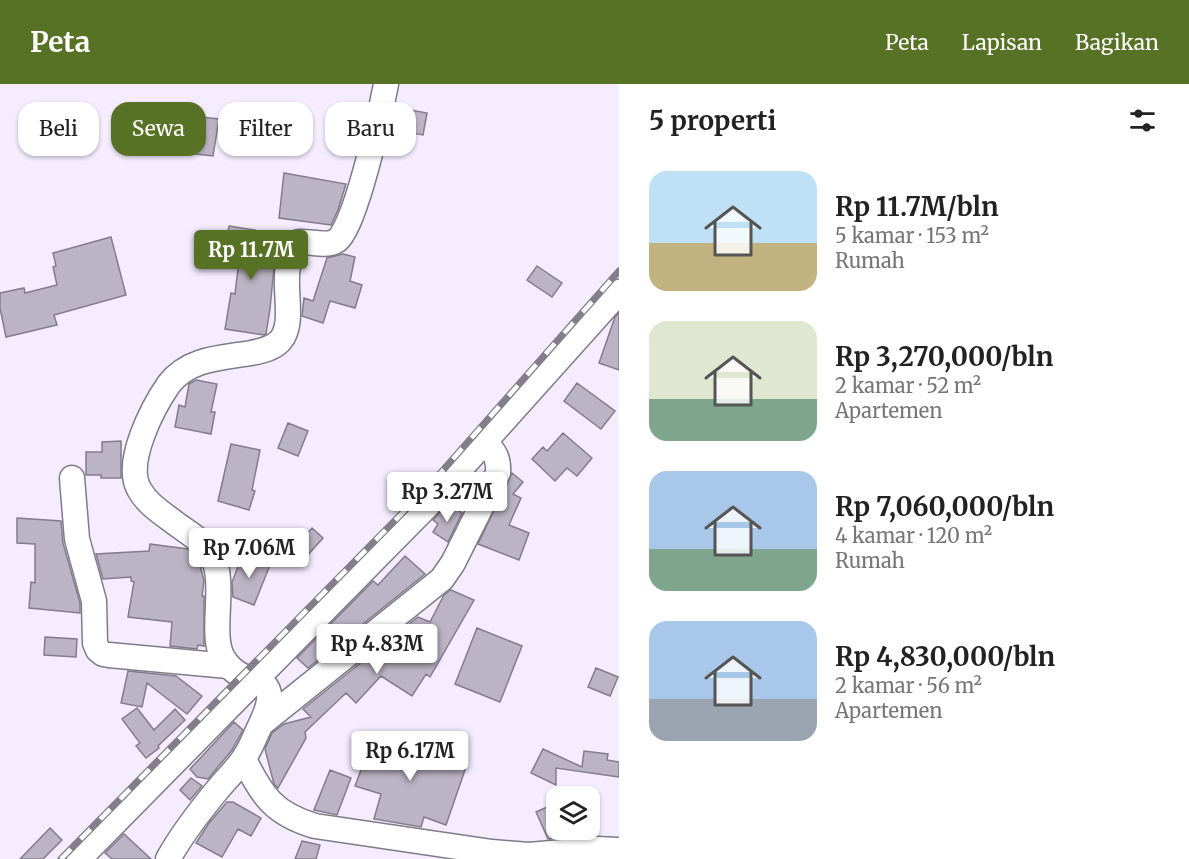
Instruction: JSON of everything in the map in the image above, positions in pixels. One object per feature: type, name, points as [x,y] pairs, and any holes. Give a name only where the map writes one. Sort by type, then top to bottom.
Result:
[{"type":"street","points":[[168,859],[188,827],[244,759],[268,708],[270,696],[267,688],[256,679],[242,676],[228,666],[222,657],[219,648],[218,574],[212,555],[201,543],[151,506],[138,488],[135,470],[137,450],[157,406],[170,384],[184,369],[198,361],[265,350],[278,343],[285,334],[286,284],[294,248],[299,242],[326,244],[335,242],[343,235],[350,220],[377,130],[386,84]]},
{"type":"street","points":[[79,859],[427,506],[619,292]]},
{"type":"street","points":[[261,724],[442,579],[453,563],[498,473],[498,462],[493,450],[485,442]]},
{"type":"street","points":[[72,478],[77,539],[94,601],[95,643],[98,650],[109,656],[228,666]]},
{"type":"street","points":[[244,759],[257,786],[267,800],[296,820],[315,826],[501,853],[529,855],[597,849],[619,850]]},
{"type":"building","points":[[416,111],[427,113],[423,135],[416,134]]},
{"type":"building","points":[[206,118],[218,119],[213,156],[206,155]]},
{"type":"building","points":[[284,173],[346,184],[331,225],[279,218]]},
{"type":"building","points":[[229,226],[255,230],[254,232],[275,237],[270,267],[274,267],[270,309],[264,335],[225,329],[231,293],[235,294],[240,251],[225,249]]},
{"type":"building","points":[[111,237],[126,295],[54,315],[57,325],[6,337],[0,308],[0,293],[24,288],[25,293],[57,285],[53,253]]},
{"type":"building","points":[[343,254],[355,257],[350,281],[362,285],[355,308],[330,301],[323,323],[302,316],[304,298],[313,301],[327,258]]},
{"type":"building","points":[[537,266],[562,283],[552,297],[527,280]]},
{"type":"building","points":[[619,313],[619,370],[599,363],[615,317]]},
{"type":"building","points":[[196,380],[217,384],[211,412],[215,412],[211,434],[175,427],[179,405],[185,407],[189,384]]},
{"type":"building","points":[[577,383],[615,411],[601,429],[564,401]]},
{"type":"building","points":[[288,423],[308,431],[298,456],[278,448]]},
{"type":"building","points":[[563,433],[592,458],[577,476],[567,468],[555,481],[532,459],[543,447],[547,451]]},
{"type":"building","points":[[121,441],[121,478],[86,475],[86,452],[102,452],[102,442]]},
{"type":"building","points":[[231,444],[260,450],[252,490],[255,491],[249,510],[218,501]]},
{"type":"building","points":[[512,473],[523,482],[513,494],[521,498],[509,525],[529,533],[519,560],[478,544]]},
{"type":"building","points":[[450,505],[462,513],[448,542],[433,532],[438,524],[433,520]]},
{"type":"building","points":[[17,518],[61,521],[63,543],[80,603],[80,613],[29,608],[31,582],[35,583],[35,544],[17,543]]},
{"type":"building","points":[[312,528],[323,538],[306,557],[295,547]]},
{"type":"building","points":[[150,544],[188,549],[199,561],[204,581],[202,596],[204,596],[204,646],[198,645],[197,649],[170,646],[172,622],[128,617],[134,582],[131,581],[131,577],[103,579],[96,554],[149,551]]},
{"type":"building","points":[[243,554],[270,565],[254,605],[233,597],[232,582]]},
{"type":"building","points":[[405,556],[425,574],[308,668],[297,658],[373,581],[378,585]]},
{"type":"building","points":[[451,590],[474,600],[430,677],[426,674],[412,696],[381,676],[356,703],[346,693],[305,732],[306,738],[278,788],[274,784],[265,749],[272,733],[284,724],[311,717],[303,709],[418,617],[430,622],[444,595]]},
{"type":"building","points":[[477,628],[522,646],[500,702],[455,684]]},
{"type":"building","points":[[45,637],[77,639],[76,657],[44,655]]},
{"type":"building","points":[[596,668],[618,677],[610,696],[588,687]]},
{"type":"building","points":[[128,671],[176,676],[202,696],[187,714],[147,683],[142,707],[121,703]]},
{"type":"building","points":[[137,708],[154,730],[175,709],[185,720],[158,746],[159,748],[146,758],[136,746],[140,743],[122,719]]},
{"type":"building","points":[[234,722],[243,730],[232,750],[208,779],[197,777],[190,769]]},
{"type":"building","points":[[396,734],[418,739],[417,744],[437,751],[436,757],[466,767],[446,825],[424,817],[421,827],[374,819],[381,794],[355,786],[373,738],[394,745]]},
{"type":"building","points":[[543,749],[582,767],[584,751],[608,754],[607,760],[619,762],[619,777],[556,768],[556,785],[531,773]]},
{"type":"building","points":[[330,770],[351,778],[337,815],[314,810]]},
{"type":"building","points":[[191,778],[202,786],[190,800],[180,790]]},
{"type":"building","points":[[227,802],[233,802],[261,818],[251,836],[238,829],[222,857],[196,843]]},
{"type":"building","points":[[546,808],[546,834],[536,812]]},
{"type":"building","points":[[50,828],[62,840],[43,859],[20,859]]},
{"type":"building","points":[[124,834],[151,859],[112,859],[105,853]]},
{"type":"building","points":[[302,841],[320,845],[316,859],[295,859]]},
{"type":"railway","points":[[61,859],[429,486],[619,271]]}]
